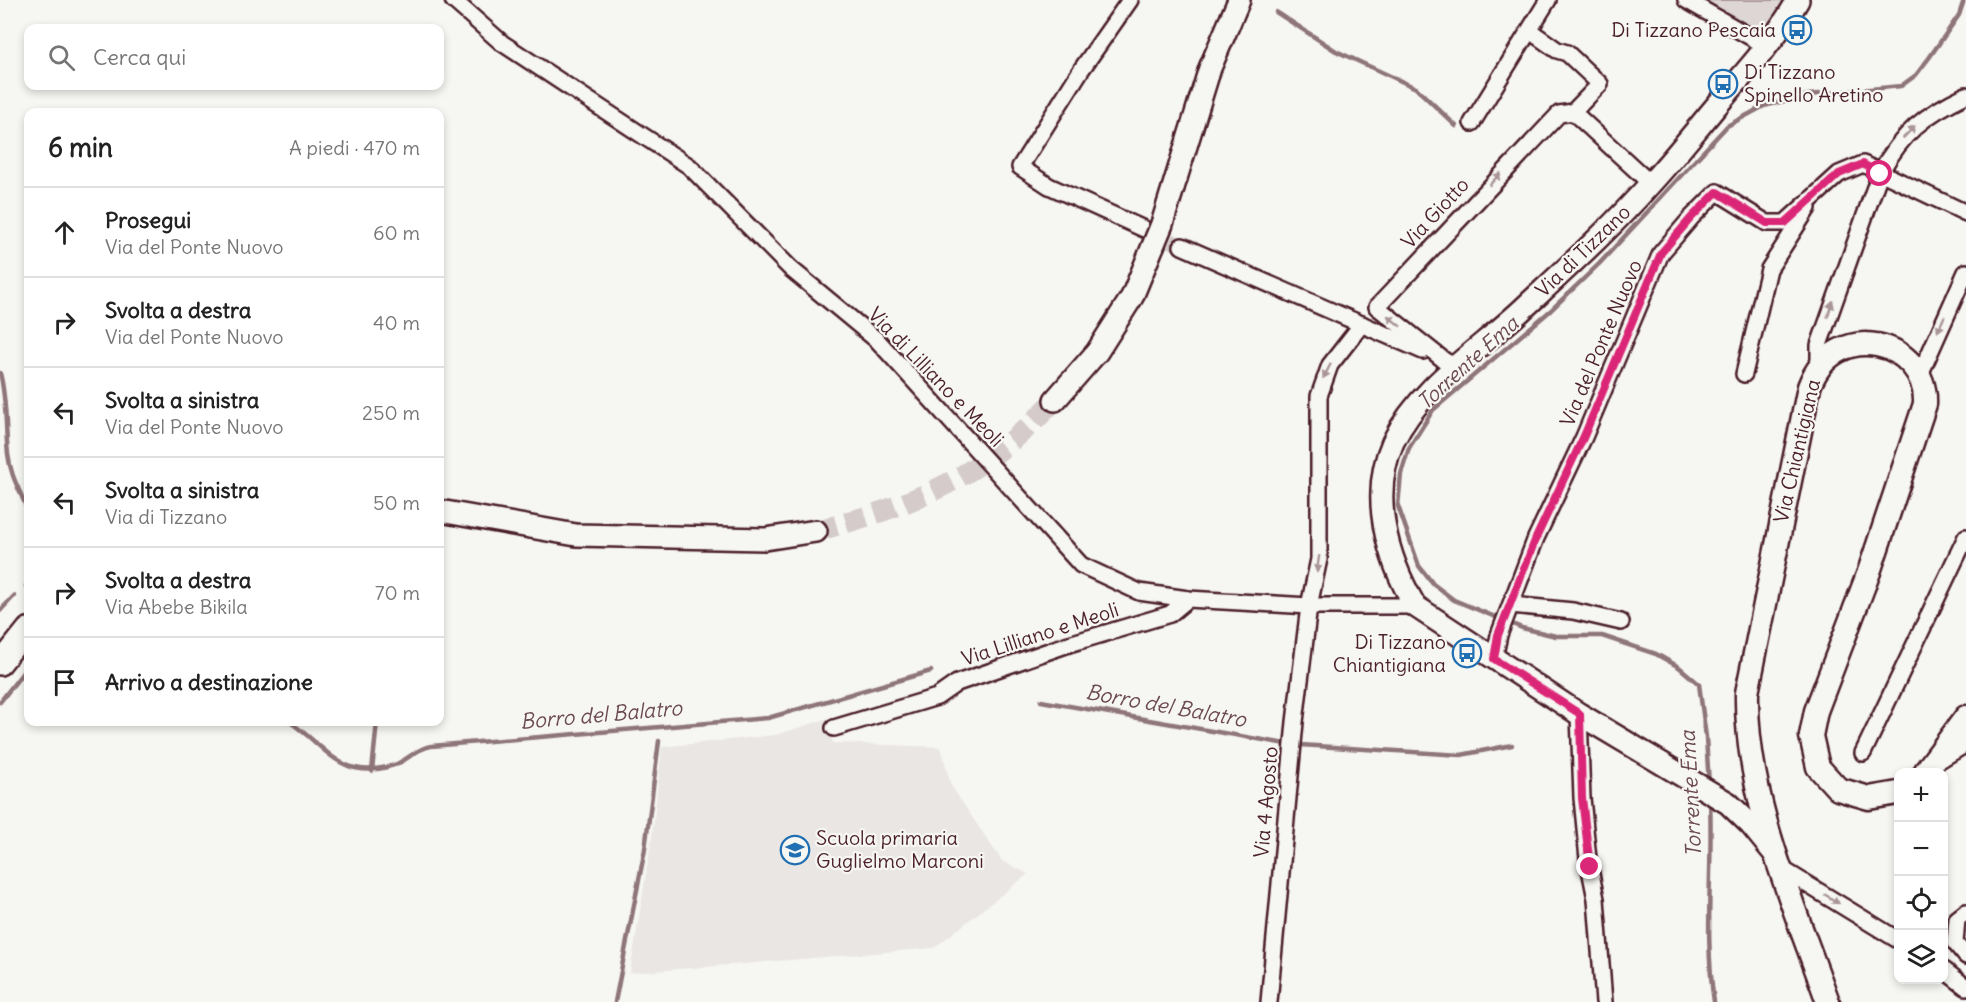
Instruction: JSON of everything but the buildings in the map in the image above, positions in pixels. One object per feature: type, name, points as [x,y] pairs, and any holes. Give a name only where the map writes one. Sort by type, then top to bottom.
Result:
[{"type":"main road","name":"Via Chiantigiana","points":[[1828,1002],[1780,863],[1754,773],[1748,741],[1747,693],[1802,415],[1819,365],[1837,350],[1859,344],[1877,345],[1902,357],[1919,377]]},
{"type":"main road","points":[[1894,794],[1869,798],[1838,789],[1818,767],[1811,736],[1816,711],[1869,572],[1924,412],[1926,397],[1919,377]]},
{"type":"main road","points":[[1928,768],[1966,717]]},
{"type":"street","name":"Via di Lilliano e Meoli","points":[[453,0],[502,43],[689,166],[791,269],[878,341],[1082,565],[1139,592],[1188,599],[1309,606],[1415,606]]},
{"type":"street","points":[[1130,0],[1081,70],[1020,167],[1049,186],[1153,233]]},
{"type":"street","points":[[1055,400],[1097,352],[1132,297],[1210,68],[1239,0]]},
{"type":"street","points":[[1472,123],[1548,0]]},
{"type":"street","points":[[1686,0],[1768,47]]},
{"type":"street","name":"Via di Tizzano","points":[[1780,863],[1751,825],[1728,803],[1580,714],[1415,606],[1400,579],[1385,532],[1381,502],[1383,477],[1393,443],[1419,401],[1451,364],[1574,261],[1651,184],[1768,47],[1798,0]]},
{"type":"street","name":"Via Giotto","points":[[1451,364],[1377,307],[1559,114],[1573,112],[1600,84],[1567,53],[1557,50],[1530,31]]},
{"type":"street","points":[[1819,365],[1819,345],[1880,174],[1893,151],[1917,123],[1935,110],[1966,95]]},
{"type":"street","points":[[1573,112],[1651,184]]},
{"type":"street","name":"Via del Ponte Nuovo","points":[[1494,659],[1498,635],[1511,607],[1536,538],[1584,436],[1661,253],[1717,192],[1767,223],[1775,225],[1785,223],[1839,174],[1863,164],[1880,174]]},
{"type":"street","points":[[1880,174],[1966,213]]},
{"type":"street","points":[[1744,374],[1769,269],[1817,193]]},
{"type":"street","points":[[1182,246],[1451,364]]},
{"type":"street","points":[[1919,377],[1966,272]]},
{"type":"street","name":"Via 4 Agosto","points":[[1269,1002],[1295,722],[1309,606],[1319,559],[1319,396],[1322,381],[1330,365],[1362,324]]},
{"type":"street","points":[[444,512],[576,535],[765,539],[816,531]]},
{"type":"street","points":[[1863,753],[1966,537]]},
{"type":"street","name":"Via Lilliano e Meoli","points":[[834,728],[938,697],[957,683],[1058,648],[1170,614],[1188,599]]},
{"type":"street","points":[[1511,607],[1573,611],[1621,622]]},
{"type":"street","points":[[0,664],[24,634]]},
{"type":"street","points":[[1580,714],[1582,798],[1588,859],[1596,899],[1604,1002]]},
{"type":"street","points":[[1928,768],[1966,744]]},
{"type":"street","points":[[1780,863],[1894,937]]},
{"type":"street","points":[[1966,912],[1956,919],[1955,943],[1966,956]]},
{"type":"street","points":[[1948,973],[1966,987]]},
{"type":"shaded area","points":[[1701,0],[1791,0],[1771,30],[1763,25],[1759,33]]},
{"type":"shaded area","points":[[826,719],[833,743],[941,747],[951,786],[1002,861],[1028,874],[934,948],[630,973],[652,838],[662,747],[776,735]]},
{"type":"waterway","name":"Torrente Ema","points":[[1709,785],[1699,684],[1679,667],[1656,654],[1602,636],[1556,636],[1522,628],[1454,600],[1433,584],[1419,566],[1398,506],[1401,474],[1409,448],[1433,410],[1550,311],[1599,264],[1727,126],[1764,106],[1809,95],[1901,86],[1916,75],[1929,58],[1959,15],[1964,0]]},
{"type":"waterway","points":[[1276,12],[1336,51],[1416,88],[1456,126]]},
{"type":"waterway","name":"Borro del Balatro","points":[[0,373],[4,393],[9,463],[24,502]]},
{"type":"waterway","points":[[0,611],[14,596]]},
{"type":"waterway","points":[[0,702],[24,671]]},
{"type":"waterway","name":"Borro del Balatro","points":[[295,726],[336,760],[361,769],[376,769],[394,765],[431,746],[768,718],[931,671]]},
{"type":"waterway","name":"Borro del Balatro","points":[[1041,701],[1286,744]]},
{"type":"waterway","points":[[372,771],[377,726]]},
{"type":"waterway","points":[[615,1002],[645,849],[659,741]]},
{"type":"waterway","name":"Borro del Balatro","points":[[1300,745],[1461,755],[1512,745]]},
{"type":"waterway","name":"Torrente Ema","points":[[1710,800],[1709,926],[1714,1002]]},
{"type":"tunnel","points":[[1149,231],[1182,246]]},
{"type":"tunnel","points":[[816,531],[885,510],[946,484],[1002,449],[1055,400]]},
{"type":"place","name":"Di Tizzano Pescaia","points":[[1797,30]]},
{"type":"place","name":"Di Tizzano Spinello Aretino","points":[[1723,84]]},
{"type":"place","name":"Di Tizzano Chiantigiana","points":[[1467,653]]},
{"type":"place","name":"Scuola primaria Guglielmo Marconi","points":[[795,850]]},
{"type":"route","points":[[1590,867],[1582,798],[1580,714],[1494,659],[1498,635],[1536,538],[1584,436],[1661,253],[1691,218],[1717,192],[1767,223],[1775,225],[1785,223],[1839,174],[1863,164],[1880,174]]}]
